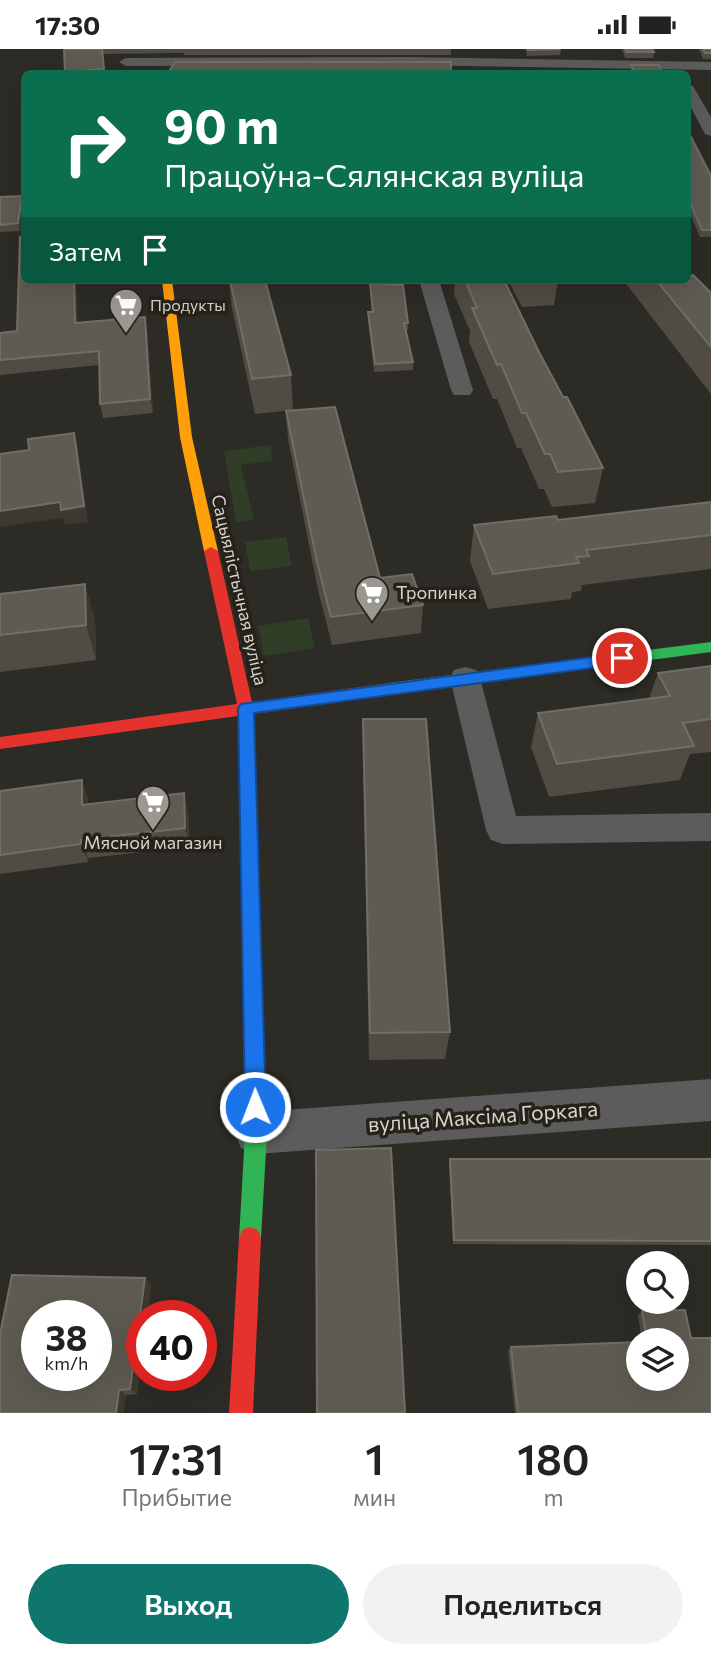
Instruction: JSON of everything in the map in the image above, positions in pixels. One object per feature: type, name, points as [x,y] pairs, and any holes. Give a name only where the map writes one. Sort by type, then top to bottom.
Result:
[{"type":"street","points":[[663,49],[675,69]]},
{"type":"street","points":[[126,61],[222,56],[283,68],[407,61],[675,69],[711,66]]},
{"type":"street","points":[[691,92],[704,105],[711,131]]},
{"type":"street","name":"Сацыялістычная вуліца","points":[[167,284],[186,437],[246,708],[256,1133],[240,1413]]},
{"type":"street","points":[[430,284],[462,390]]},
{"type":"street","points":[[0,743],[465,678],[711,647]]},
{"type":"street","points":[[465,678],[503,830],[711,827]]},
{"type":"street","name":"вуліца Максіма Горкага","points":[[256,1133],[711,1100]]},
{"type":"green space","points":[[271,445],[272,461],[241,465],[254,520],[236,522],[224,451]]},
{"type":"green space","points":[[286,537],[292,566],[250,571],[245,542]]},
{"type":"green space","points":[[308,618],[315,648],[264,656],[258,626]]},
{"type":"building","points":[[64,49],[102,49],[104,69],[65,70]]},
{"type":"building","points":[[625,49],[652,49],[654,52],[626,52]]},
{"type":"building","points":[[175,62],[451,62],[451,70],[170,70]]},
{"type":"building","points":[[631,65],[659,65],[661,70],[633,70]]},
{"type":"building","points":[[691,137],[711,176],[711,230],[702,230],[691,205]]},
{"type":"building","points":[[21,196],[18,223],[0,225],[0,197]]},
{"type":"building","points":[[21,237],[21,284],[74,284],[75,323],[145,317],[150,399],[100,404],[99,351],[0,360],[0,333],[17,331]]},
{"type":"building","points":[[691,275],[711,293],[711,347],[659,284],[691,284]]},
{"type":"building","points":[[231,284],[266,284],[291,375],[252,379]]},
{"type":"building","points":[[370,284],[403,285],[408,323],[404,323],[413,362],[375,364],[368,312],[373,312]]},
{"type":"building","points":[[467,284],[506,284],[539,352],[563,397],[567,397],[603,468],[558,472],[550,454],[545,454],[526,413],[522,413],[501,364],[497,365],[472,308],[477,308]]},
{"type":"building","points":[[335,407],[380,578],[412,574],[423,605],[331,617],[286,411]]},
{"type":"building","points":[[74,433],[84,506],[61,510],[60,502],[0,511],[0,454],[29,450],[28,439]]},
{"type":"building","points":[[711,502],[711,535],[586,550],[589,556],[576,557],[579,563],[493,574],[474,525],[556,516],[558,520]]},
{"type":"building","points":[[85,584],[86,625],[0,635],[0,594]]},
{"type":"building","points":[[711,666],[711,719],[683,723],[694,746],[557,764],[538,713],[670,696],[658,673]]},
{"type":"building","points":[[363,719],[426,719],[450,1032],[370,1033]]},
{"type":"building","points":[[82,780],[82,805],[184,793],[185,828],[81,840],[81,844],[0,855],[0,791]]},
{"type":"building","points":[[391,1148],[405,1413],[317,1413],[316,1150]]},
{"type":"building","points":[[450,1159],[711,1159],[711,1241],[454,1240]]},
{"type":"building","points":[[12,1275],[145,1278],[142,1300],[126,1300],[126,1389],[119,1390],[116,1413],[0,1413],[0,1334]]},
{"type":"building","points":[[642,1314],[686,1314],[689,1328],[645,1328]]},
{"type":"building","points":[[689,1329],[691,1338],[711,1338],[711,1413],[518,1413],[511,1347],[626,1343],[626,1391],[689,1391]]},
{"type":"traffic: fast","points":[[389,689],[711,647]]},
{"type":"traffic: fast","points":[[250,1238],[256,1133],[251,906]]},
{"type":"traffic: slow","points":[[167,284],[186,437],[211,551]]},
{"type":"traffic: jam","points":[[211,551],[246,708],[251,906]]},
{"type":"traffic: jam","points":[[0,743],[389,689]]},
{"type":"traffic: jam","points":[[241,1413],[250,1238]]},
{"type":"place","name":"Продукты","points":[[126,335]]},
{"type":"place","name":"Тропинка","points":[[372,623]]},
{"type":"place","name":"Мясной магазин","points":[[153,832]]},
{"type":"route","points":[[255,1107],[246,708],[622,658]]}]
